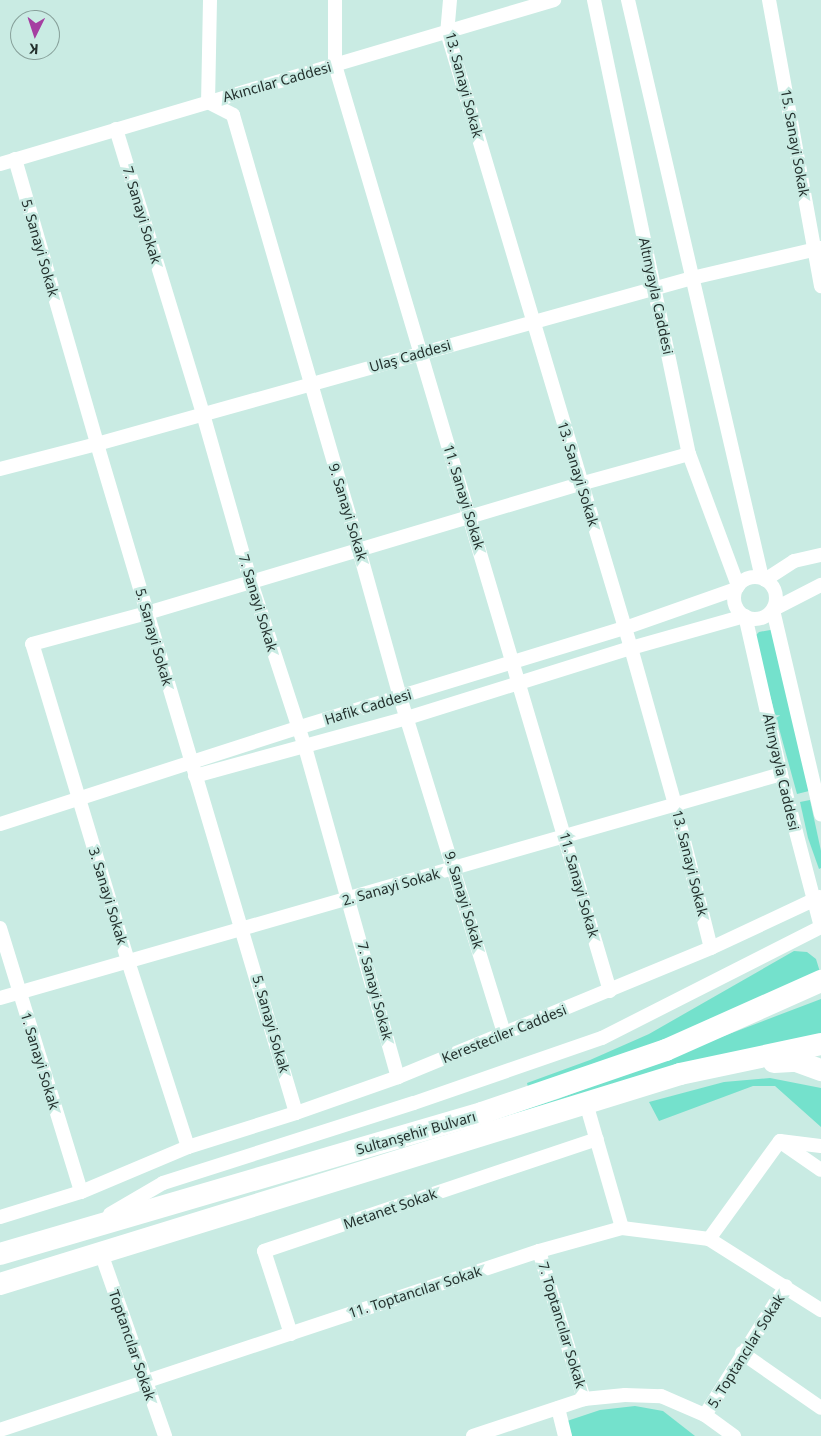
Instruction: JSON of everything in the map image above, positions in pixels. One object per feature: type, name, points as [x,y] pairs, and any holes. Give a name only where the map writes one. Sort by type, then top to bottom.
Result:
[{"type":"highway","name":"Sultanşehir Bulvarı","points":[[0,1254],[482,1113],[666,1050],[821,981]]},
{"type":"highway","name":"Sultanşehir Bulvarı","points":[[0,1284],[680,1074],[821,1044]]},
{"type":"highway","points":[[733,1063],[796,1061],[821,1070]]},
{"type":"street","points":[[208,102],[210,0]]},
{"type":"street","name":"11. Sanayi Sokak","points":[[335,0],[335,65],[514,662],[519,685],[610,991]]},
{"type":"street","name":"13. Sanayi Sokak","points":[[450,0],[447,32],[580,484],[631,648],[675,805],[711,948]]},
{"type":"street","name":"Akıncılar Caddesi","points":[[0,164],[554,0]]},
{"type":"street","name":"Altınyayla Caddesi","points":[[594,0],[689,454],[737,588]]},
{"type":"street","points":[[628,0],[763,579],[775,591],[776,602],[766,617],[758,619],[744,616],[735,604],[737,588],[747,579],[763,579],[794,561],[821,554]]},
{"type":"street","name":"15. Sanayi Sokak","points":[[769,0],[817,248],[821,286]]},
{"type":"street","name":"9. Sanayi Sokak","points":[[208,102],[233,115],[309,384],[360,550],[400,697],[455,868],[504,1034]]},
{"type":"street","name":"7. Sanayi Sokak","points":[[116,129],[203,414],[250,582],[297,728],[305,747],[350,899],[398,1077]]},
{"type":"street","name":"5. Sanayi Sokak","points":[[15,159],[97,444],[296,1113]]},
{"type":"street","name":"Ulaş Caddesi","points":[[0,469],[97,444],[532,321],[692,278],[817,248]]},
{"type":"street","points":[[147,613],[470,516],[689,454]]},
{"type":"street","points":[[773,609],[821,585]]},
{"type":"street","name":"Hafik Caddesi","points":[[193,769],[297,728],[625,628],[737,588]]},
{"type":"street","points":[[773,609],[815,752],[821,814]]},
{"type":"street","name":"3. Sanayi Sokak","points":[[147,613],[32,644],[128,961],[188,1147]]},
{"type":"street","name":"Altınyayla Caddesi","points":[[744,616],[781,774],[817,898],[821,927]]},
{"type":"street","name":"Hafik Caddesi","points":[[0,824],[78,799],[193,769],[305,747],[519,685],[631,648],[744,616]]},
{"type":"street","name":"2. Sanayi Sokak","points":[[0,998],[781,774]]},
{"type":"street","name":"Keresteciler Caddesi","points":[[0,1217],[81,1192],[188,1147],[296,1113],[398,1077],[711,948],[817,898]]},
{"type":"street","points":[[83,1230],[164,1183],[414,1103],[602,1038],[821,927]]},
{"type":"street","name":"1. Sanayi Sokak","points":[[0,928],[81,1192]]},
{"type":"street","points":[[586,1103],[622,1228]]},
{"type":"street","name":"Metanet Sokak","points":[[291,1334],[264,1251],[597,1139]]},
{"type":"street","points":[[780,1142],[821,1146]]},
{"type":"street","points":[[780,1142],[821,1170]]},
{"type":"street","points":[[709,1239],[780,1142]]},
{"type":"street","name":"11. Toptancılar Sokak","points":[[0,1430],[539,1251],[622,1228],[709,1239],[786,1286],[821,1310]]},
{"type":"street","name":"7. Toptancılar Sokak","points":[[539,1251],[584,1399]]},
{"type":"street","name":"Toptancılar Sokak","points":[[101,1253],[165,1436]]},
{"type":"street","name":"5. Toptancılar Sokak","points":[[705,1415],[742,1353],[786,1286]]},
{"type":"street","points":[[742,1353],[821,1408]]},
{"type":"street","points":[[473,1436],[584,1399],[625,1395],[661,1396],[705,1415],[716,1431],[734,1436]]},
{"type":"street","points":[[558,1408],[566,1436]]},
{"type":"green space","points":[[776,629],[809,791],[797,794],[754,637],[759,632]]},
{"type":"green space","points":[[810,800],[821,851],[821,868],[819,869],[808,838],[800,802]]},
{"type":"green space","points":[[794,951],[807,952],[816,959],[820,972],[814,982],[529,1091],[527,1083],[590,1060],[649,1034]]},
{"type":"green space","points":[[821,999],[821,1039],[450,1133],[558,1099]]},
{"type":"green space","points":[[770,1078],[821,1088],[821,1127],[775,1086],[753,1086],[659,1121],[649,1102],[724,1082]]},
{"type":"green space","points":[[635,1406],[663,1411],[695,1436],[572,1436],[567,1421],[600,1410]]}]
